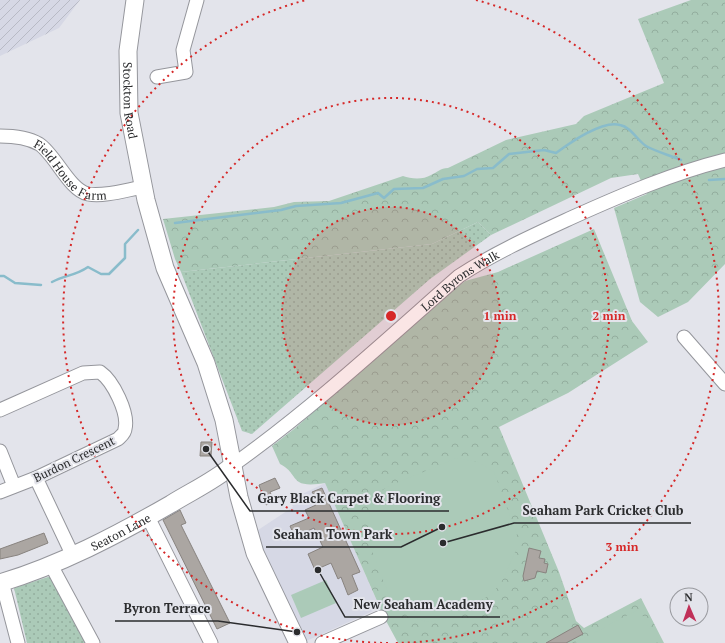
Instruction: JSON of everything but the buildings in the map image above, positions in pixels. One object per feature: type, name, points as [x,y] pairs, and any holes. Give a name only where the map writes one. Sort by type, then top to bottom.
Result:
[{"type":"main road","name":"Stockton Road","points":[[135,0],[128,51],[129,113],[144,194],[165,268],[206,363],[224,420],[239,497],[254,553],[298,643]]},
{"type":"main road","name":"Seaton Lane","points":[[1,582],[73,556],[218,477],[233,465]]},
{"type":"street","points":[[157,77],[186,72],[183,50],[196,0]]},
{"type":"street","name":"Field House Farm","points":[[0,136],[16,136],[39,144],[77,188],[86,193],[144,194]]},
{"type":"street","name":"Lord Byrons Walk","points":[[233,465],[274,436],[318,400],[459,276],[480,262],[503,248],[614,199],[725,160]]},
{"type":"street","points":[[684,338],[725,384]]},
{"type":"street","name":"Burdon Crescent","points":[[0,410],[83,373],[100,372],[108,377],[114,386],[126,420],[125,431],[118,439],[36,478],[0,492]]},
{"type":"street","points":[[0,451],[14,486]]},
{"type":"street","points":[[36,478],[73,556]]},
{"type":"street","points":[[148,516],[211,643]]},
{"type":"street","points":[[50,565],[94,643]]},
{"type":"street","points":[[1,582],[18,643]]},
{"type":"street","points":[[322,643],[381,617]]},
{"type":"shaded area","points":[[0,0],[80,0],[59,28],[0,56]]},
{"type":"shaded area","points":[[325,483],[380,608],[304,642],[255,532],[293,507],[290,500]]},
{"type":"green space","points":[[691,0],[725,0],[725,264],[688,302],[658,317],[640,302],[614,208],[647,194],[638,174],[611,178],[491,235],[478,222],[432,244],[181,272],[175,259],[163,219],[274,207],[294,202],[329,201],[403,176],[410,178],[428,177],[441,169],[448,168],[506,140],[576,124],[584,116],[664,83],[638,19]]},
{"type":"green space","points":[[478,222],[491,235],[430,279],[252,434],[242,431],[181,272],[432,244]]},
{"type":"green space","points":[[594,229],[632,321],[648,342],[568,393],[499,427],[559,572],[576,621],[584,628],[641,598],[664,643],[398,643],[385,619],[325,483],[308,484],[299,482],[294,478],[290,471],[280,464],[272,446],[294,429],[465,281],[498,272]]},
{"type":"green space","points":[[457,458],[478,462],[494,472],[517,535],[517,548],[502,581],[492,594],[449,618],[428,622],[407,616],[390,598],[367,537],[370,507],[377,494],[387,487]]},
{"type":"green space","points":[[51,576],[89,643],[27,643],[14,588]]},
{"type":"green space","points":[[326,580],[336,603],[301,618],[291,595]]},
{"type":"green space","points":[[639,609],[657,643],[575,643]]},
{"type":"waterway","points":[[175,223],[281,210],[296,206],[341,203],[378,193],[384,198],[394,189],[423,188],[443,179],[464,176],[477,169],[493,168],[509,154],[544,150],[556,153],[586,133],[613,124],[624,126],[646,146],[681,160]]},
{"type":"waterway","points":[[709,180],[725,179]]},
{"type":"waterway","points":[[52,282],[88,267],[101,274],[109,274],[125,258],[125,244],[138,230]]},
{"type":"waterway","points":[[0,276],[4,276],[15,283],[41,285]]},
{"type":"place","name":"Gary Black Carpet & Flooring","points":[[206,449]]},
{"type":"place","name":"Seaham Town Park","points":[[442,527]]},
{"type":"place","name":"Seaham Park Cricket Club","points":[[443,543]]},
{"type":"place","name":"New Seaham Academy","points":[[318,570]]},
{"type":"place","name":"Byron Terrace","points":[[297,632]]}]
